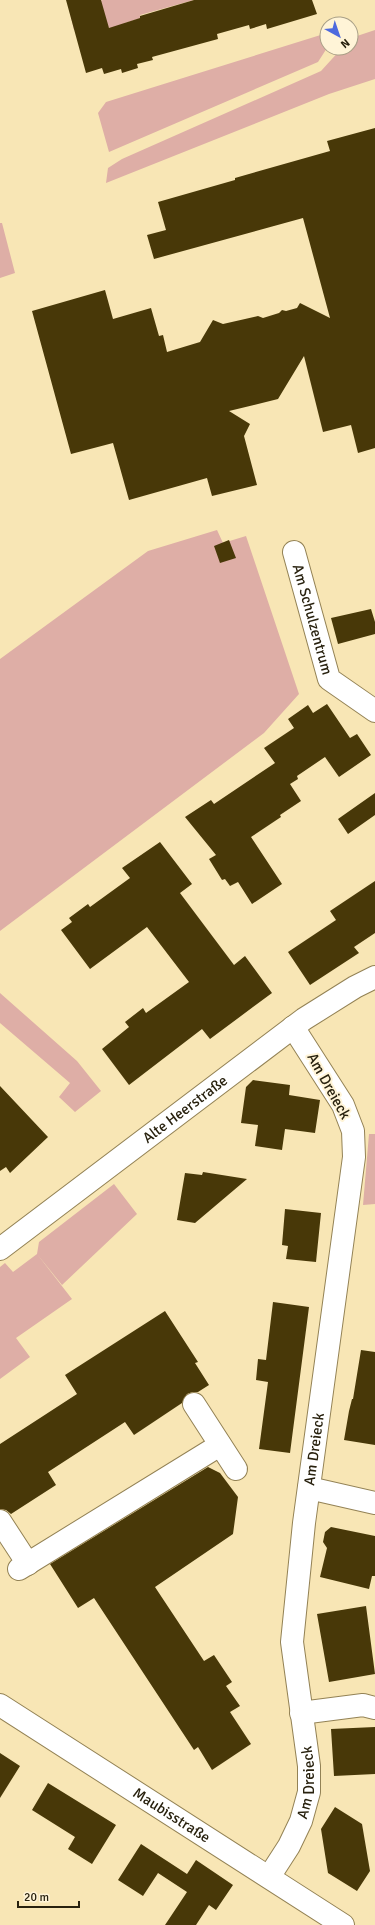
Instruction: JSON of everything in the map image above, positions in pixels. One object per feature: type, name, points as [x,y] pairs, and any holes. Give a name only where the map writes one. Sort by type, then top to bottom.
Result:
[{"type":"street","name":"Am Schulzentrum","points":[[294,552],[329,679],[375,711]]},
{"type":"street","name":"Alte Heerstraße","points":[[0,1249],[293,1027],[330,1002],[375,977]]},
{"type":"street","name":"Am Dreieck","points":[[268,1877],[288,1846],[301,1822],[309,1792],[309,1766],[292,1642],[309,1488],[354,1157],[353,1131],[343,1105],[293,1027]]},
{"type":"street","points":[[194,1404],[236,1469]]},
{"type":"street","points":[[0,1521],[23,1566],[220,1445]]},
{"type":"street","points":[[309,1488],[375,1503]]},
{"type":"street","name":"Maubisstraße","points":[[0,1705],[343,1925]]},
{"type":"street","points":[[301,1713],[363,1706],[375,1708]]},
{"type":"shaded area","points":[[103,0],[194,0],[140,15],[141,18],[125,23],[126,27],[110,32],[109,27],[90,26],[74,30],[69,9]]},
{"type":"shaded area","points":[[375,30],[375,79],[329,94],[106,183],[108,168],[122,159],[321,71],[335,56],[359,56],[359,35]]},
{"type":"shaded area","points":[[319,35],[319,56],[322,56],[318,62],[109,152],[98,113],[106,102]]},
{"type":"shaded area","points":[[0,223],[2,223],[15,273],[0,278]]},
{"type":"shaded area","points":[[217,530],[223,543],[246,536],[299,694],[264,733],[0,931],[0,659],[148,551]]},
{"type":"shaded area","points":[[0,993],[77,1061],[101,1091],[75,1112],[59,1097],[70,1083],[0,1023]]},
{"type":"shaded area","points":[[369,1134],[375,1134],[375,1204],[363,1205]]},
{"type":"shaded area","points":[[114,1184],[137,1214],[62,1285],[37,1254],[39,1242]]},
{"type":"shaded area","points":[[37,1254],[72,1299],[16,1338],[30,1357],[0,1379],[0,1267],[5,1263],[13,1272]]},
{"type":"building","points":[[66,0],[101,0],[109,28],[140,18],[140,16],[194,0],[312,0],[317,14],[267,29],[266,24],[250,29],[249,25],[217,34],[218,39],[152,57],[153,60],[137,64],[138,68],[122,73],[121,69],[104,74],[102,68],[86,73]]},
{"type":"building","points":[[375,128],[375,448],[358,453],[351,425],[323,432],[304,356],[278,399],[229,411],[250,424],[244,436],[257,485],[212,496],[207,478],[129,500],[113,443],[71,454],[32,311],[105,290],[113,319],[151,308],[159,336],[163,335],[167,352],[200,342],[213,320],[223,324],[258,316],[263,318],[279,313],[282,310],[286,311],[297,308],[300,303],[330,318],[303,218],[154,259],[147,235],[166,230],[158,202],[330,151],[327,141]]},
{"type":"building","points":[[229,540],[236,558],[220,563],[214,546]]},
{"type":"building","points":[[371,609],[375,622],[375,634],[338,644],[331,618]]},
{"type":"building","points":[[327,704],[350,738],[357,734],[371,755],[339,777],[325,757],[297,776],[298,779],[290,784],[301,801],[280,815],[281,817],[251,837],[282,884],[252,904],[238,882],[230,886],[225,879],[222,880],[209,859],[216,855],[185,817],[211,800],[214,804],[275,763],[264,748],[294,728],[288,719],[308,705],[313,713]]},
{"type":"building","points":[[375,793],[375,815],[348,834],[338,819]]},
{"type":"building","points":[[160,842],[192,884],[180,893],[234,965],[245,956],[272,993],[210,1039],[202,1029],[129,1085],[102,1049],[129,1027],[125,1022],[143,1008],[146,1013],[189,982],[147,927],[90,969],[61,930],[72,922],[69,918],[88,904],[90,907],[130,878],[122,868]]},
{"type":"building","points":[[375,881],[375,933],[354,947],[359,953],[310,985],[288,952],[336,920],[330,911]]},
{"type":"building","points":[[253,1080],[290,1085],[289,1095],[320,1100],[315,1133],[285,1129],[282,1150],[255,1146],[258,1125],[241,1123],[246,1087]]},
{"type":"building","points":[[0,1086],[48,1137],[10,1173],[6,1167],[0,1171]]},
{"type":"building","points":[[203,1172],[247,1179],[195,1223],[177,1220],[185,1173],[202,1175]]},
{"type":"building","points":[[285,1209],[321,1213],[316,1262],[286,1259],[288,1246],[282,1245]]},
{"type":"building","points":[[273,1302],[309,1307],[290,1453],[259,1449],[268,1382],[256,1380],[258,1359],[266,1360]]},
{"type":"building","points":[[165,1311],[198,1362],[195,1363],[209,1385],[198,1392],[187,1394],[182,1403],[134,1435],[125,1422],[48,1472],[56,1485],[11,1514],[6,1510],[0,1509],[0,1444],[77,1394],[65,1375]]},
{"type":"building","points":[[361,1350],[375,1352],[375,1445],[344,1440],[349,1411],[353,1399]]},
{"type":"building","points":[[208,1467],[220,1473],[238,1497],[233,1534],[155,1587],[204,1661],[214,1655],[232,1682],[226,1686],[240,1706],[230,1712],[251,1744],[212,1770],[198,1747],[194,1750],[94,1598],[78,1608],[50,1564]]},
{"type":"building","points":[[331,1527],[375,1536],[375,1576],[372,1576],[369,1589],[320,1577],[327,1548],[323,1542],[325,1532]]},
{"type":"building","points":[[366,1606],[375,1674],[329,1682],[317,1614]]},
{"type":"building","points":[[375,1727],[375,1774],[334,1776],[331,1729]]},
{"type":"building","points":[[0,1753],[20,1766],[0,1798]]},
{"type":"building","points":[[48,1783],[116,1825],[92,1864],[68,1849],[75,1837],[32,1810]]},
{"type":"building","points":[[335,1807],[362,1824],[370,1871],[357,1891],[328,1873],[321,1829]]},
{"type":"building","points":[[141,1844],[187,1874],[196,1860],[233,1885],[216,1910],[209,1905],[196,1925],[165,1925],[187,1892],[158,1873],[143,1896],[118,1880]]}]
